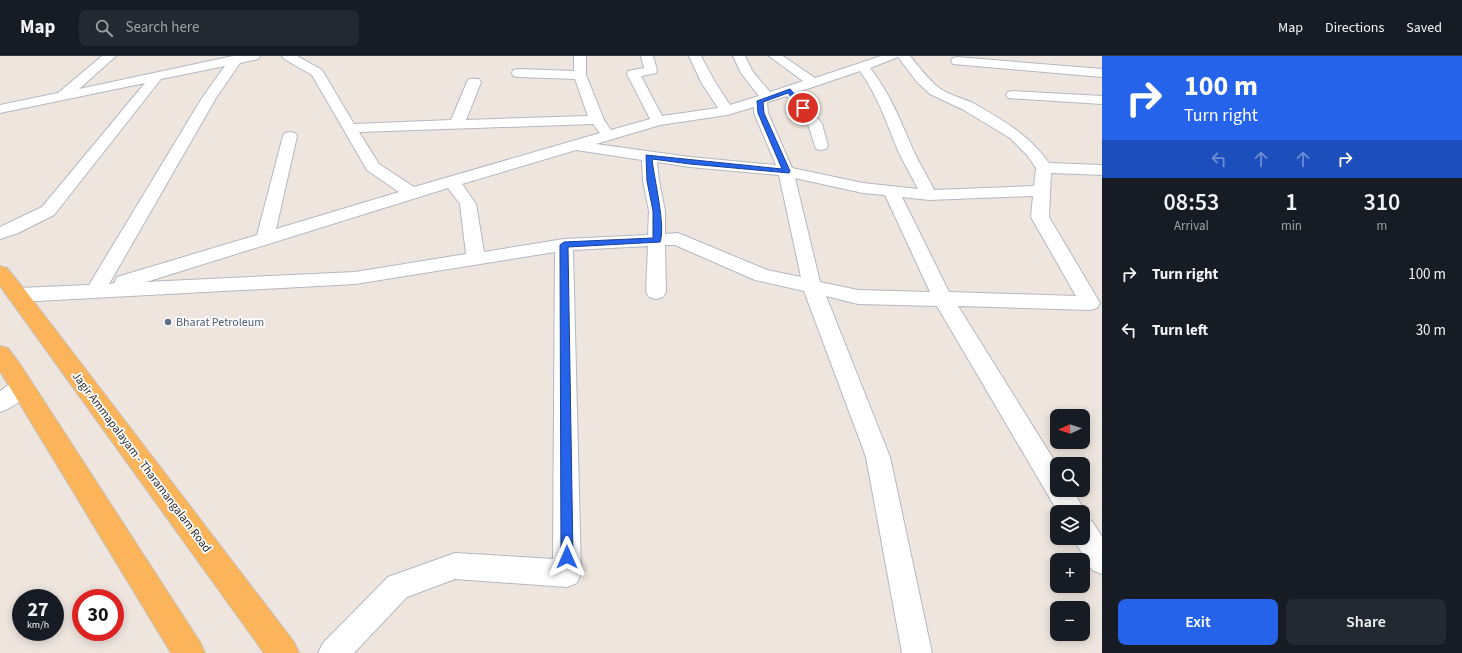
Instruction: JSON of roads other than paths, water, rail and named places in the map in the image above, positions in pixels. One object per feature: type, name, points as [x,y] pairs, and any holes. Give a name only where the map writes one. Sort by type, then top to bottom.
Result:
[{"type":"main road","name":"Jagir Ammapalayam - Tharamangalam Road","points":[[5,281],[283,653]]},
{"type":"main road","points":[[0,354],[189,653]]},
{"type":"street","points":[[61,96],[110,56]]},
{"type":"street","points":[[180,71],[203,56]]},
{"type":"street","points":[[0,109],[254,56]]},
{"type":"street","points":[[288,56],[317,73],[372,167],[412,193]]},
{"type":"street","points":[[580,56],[580,75],[597,120],[609,135]]},
{"type":"street","points":[[647,56],[651,70],[633,74],[658,121]]},
{"type":"street","points":[[695,56],[708,82],[728,111]]},
{"type":"street","points":[[739,56],[747,73],[764,100],[761,113],[786,171],[812,286],[878,457],[917,653]]},
{"type":"street","points":[[775,56],[814,83]]},
{"type":"street","points":[[95,291],[572,145],[658,121],[728,111],[814,83],[866,62],[893,56]]},
{"type":"street","points":[[5,281],[95,291],[355,278],[564,245],[677,239],[762,275],[858,297],[1090,303],[1040,217],[1044,168],[1033,152],[1015,135],[967,106],[935,91],[922,79],[904,56]]},
{"type":"street","points":[[95,291],[209,98],[236,59]]},
{"type":"street","points":[[958,61],[1102,73]]},
{"type":"street","points":[[866,62],[896,124],[907,153],[929,195]]},
{"type":"street","points":[[518,73],[580,75]]},
{"type":"street","points":[[0,233],[12,229],[48,211],[157,76]]},
{"type":"street","points":[[457,124],[474,82]]},
{"type":"street","points":[[790,91],[815,124],[821,146]]},
{"type":"street","points":[[1013,95],[1102,100]]},
{"type":"street","points":[[350,128],[597,120]]},
{"type":"street","points":[[265,238],[290,136]]},
{"type":"street","points":[[572,145],[690,162],[786,171],[863,188],[929,195],[1042,191]]},
{"type":"street","points":[[649,156],[651,181],[657,211],[656,292]]},
{"type":"street","points":[[1044,168],[1102,170]]},
{"type":"street","points":[[452,181],[468,204],[476,259]]},
{"type":"street","points":[[891,191],[943,299],[1050,475]]},
{"type":"street","points":[[333,653],[398,587],[455,566],[567,573],[564,245]]},
{"type":"street","points":[[0,403],[22,387]]},
{"type":"street","points":[[1090,529],[1102,529]]},
{"type":"street","points":[[1090,541],[1102,561]]},
{"type":"place","name":"Bharat Petroleum","points":[[168,322]]}]
